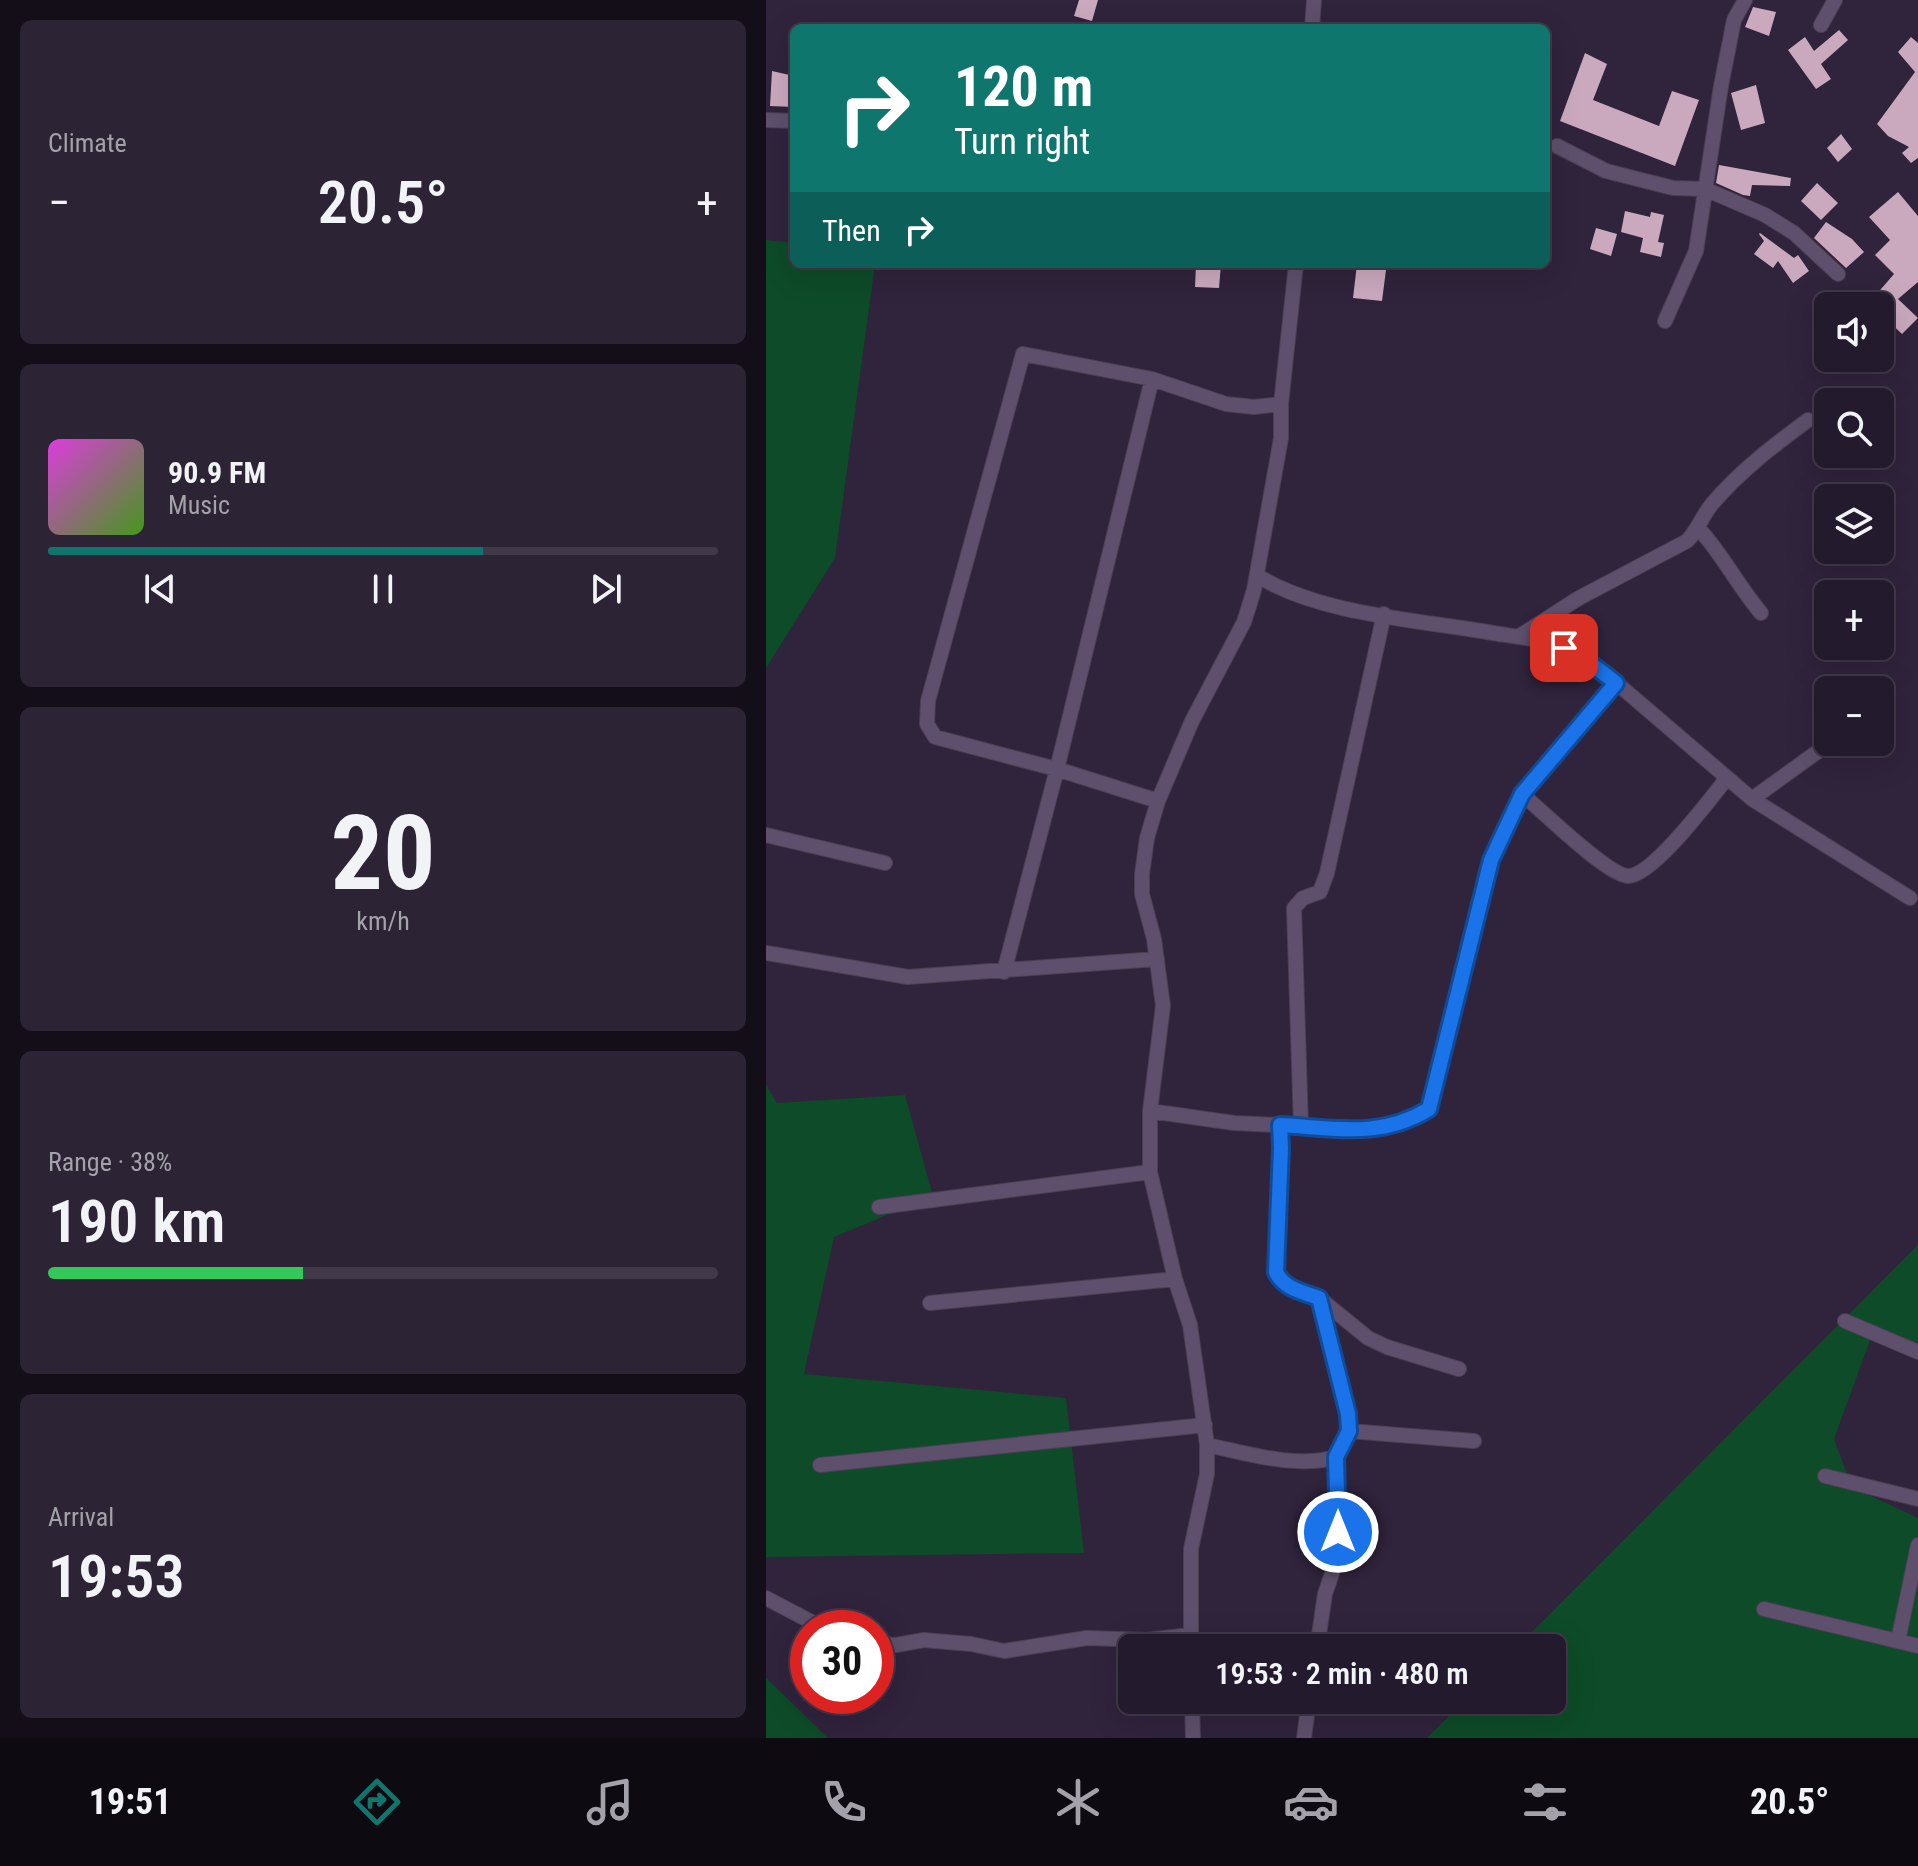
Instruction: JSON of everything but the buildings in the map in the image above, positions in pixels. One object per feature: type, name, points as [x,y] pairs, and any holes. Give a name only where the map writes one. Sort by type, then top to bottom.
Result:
[{"type":"street","points":[[1312,24],[1314,0]]},
{"type":"street","points":[[1665,321],[1696,251],[1721,86],[1734,20],[1745,0]]},
{"type":"street","points":[[1821,25],[1835,0]]},
{"type":"street","points":[[766,120],[790,121]]},
{"type":"street","points":[[1557,146],[1606,171],[1673,188],[1705,189],[1765,215],[1794,233],[1838,274]]},
{"type":"street","points":[[1190,1634],[1191,1549],[1207,1474],[1207,1445],[1190,1325],[1175,1279],[1150,1172],[1150,1111],[1163,1006],[1142,874],[1147,838],[1158,801],[1192,721],[1244,622],[1258,576],[1281,438],[1281,404],[1296,268]]},
{"type":"street","points":[[1158,801],[1057,769],[935,737],[927,724],[928,701],[1023,354],[1152,379],[1226,404],[1254,407],[1281,404]]},
{"type":"street","points":[[1004,972],[1152,379]]},
{"type":"street","points":[[1518,637],[1579,598],[1687,541],[1699,529],[1709,508],[1754,461],[1808,420]]},
{"type":"street","points":[[1699,529],[1720,552],[1733,578],[1761,613]]},
{"type":"street","points":[[1258,576],[1281,590],[1302,597],[1518,637],[1564,648],[1581,656],[1752,799],[1910,898]]},
{"type":"street","points":[[1301,1127],[1294,908],[1303,898],[1320,892],[1327,873],[1384,614]]},
{"type":"street","points":[[1150,1111],[1234,1123],[1354,1131],[1390,1128],[1410,1121],[1429,1109],[1491,860],[1522,794],[1616,683]]},
{"type":"street","points":[[1752,799],[1814,754]]},
{"type":"street","points":[[1522,794],[1602,863],[1630,876],[1645,872],[1727,778]]},
{"type":"street","points":[[766,835],[885,863]]},
{"type":"street","points":[[766,953],[908,977],[1157,959]]},
{"type":"street","points":[[1280,1125],[1276,1272],[1280,1280],[1289,1287],[1319,1298],[1368,1338],[1459,1369]]},
{"type":"street","points":[[879,1207],[1150,1172]]},
{"type":"street","points":[[930,1303],[1175,1279]]},
{"type":"street","points":[[1319,1298],[1348,1414],[1349,1431],[1336,1457],[1339,1505],[1337,1559],[1325,1594],[1319,1634]]},
{"type":"street","points":[[1845,1321],[1918,1352]]},
{"type":"street","points":[[820,1465],[1205,1425]]},
{"type":"street","points":[[1349,1431],[1474,1441]]},
{"type":"street","points":[[1207,1445],[1265,1457],[1318,1462],[1336,1457]]},
{"type":"street","points":[[1825,1476],[1918,1499]]},
{"type":"street","points":[[1898,1641],[1918,1545]]},
{"type":"street","points":[[766,1598],[790,1611]]},
{"type":"street","points":[[1764,1609],[1918,1646]]},
{"type":"street","points":[[894,1645],[924,1640],[971,1644],[1004,1651],[1087,1638],[1118,1639]]},
{"type":"street","points":[[1192,1714],[1193,1738]]},
{"type":"street","points":[[1304,1738],[1307,1714]]},
{"type":"green space","points":[[766,240],[790,243],[790,268],[874,268],[835,558],[766,668]]},
{"type":"green space","points":[[766,1085],[777,1103],[905,1095],[933,1196],[834,1237],[804,1374],[1066,1398],[1084,1553],[766,1557]]},
{"type":"green space","points":[[1918,1245],[1918,1343],[1872,1335],[1834,1439],[1852,1487],[1918,1518],[1918,1738],[1427,1738],[1451,1714],[1566,1714],[1566,1634],[1530,1634]]},
{"type":"green space","points":[[766,1678],[790,1701],[790,1714],[803,1714],[828,1738],[766,1738]]},
{"type":"route","points":[[1338,1532],[1336,1457],[1349,1431],[1348,1414],[1319,1298],[1289,1287],[1276,1272],[1280,1125],[1354,1131],[1390,1128],[1410,1121],[1429,1109],[1491,860],[1502,833],[1522,794],[1616,683],[1581,656],[1564,648]]}]
